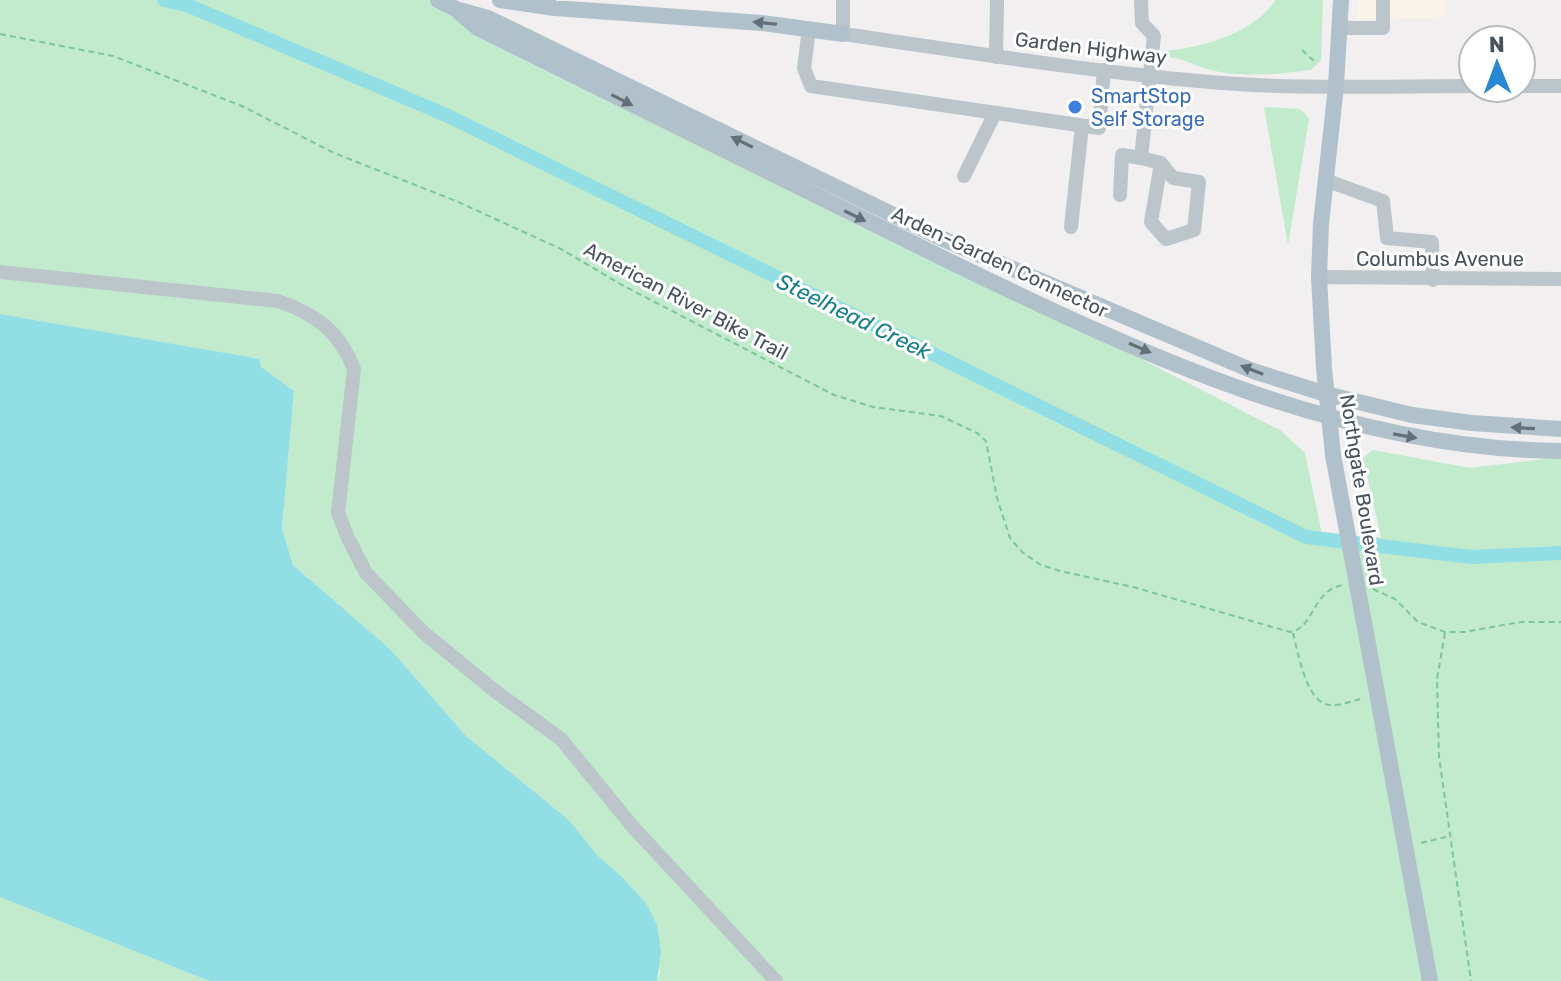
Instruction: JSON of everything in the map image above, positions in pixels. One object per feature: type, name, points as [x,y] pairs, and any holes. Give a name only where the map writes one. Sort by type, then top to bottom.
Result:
[{"type":"main road","name":"Arden-Garden Connector","points":[[438,0],[488,18],[945,240],[1278,380],[1382,409],[1427,417],[1516,428],[1561,429]]},
{"type":"main road","points":[[500,0],[555,8],[762,23],[843,34]]},
{"type":"main road","name":"Northgate Boulevard","points":[[1341,0],[1319,277],[1326,394],[1333,455],[1430,981]]},
{"type":"main road","name":"Arden-Garden Connector","points":[[456,9],[478,28],[1008,289],[1229,386],[1329,419],[1436,441],[1512,450],[1561,451]]},
{"type":"street","points":[[843,0],[843,34]]},
{"type":"street","points":[[996,57],[997,0]]},
{"type":"street","points":[[1141,0],[1142,23],[1154,36],[1141,158]]},
{"type":"street","points":[[1341,28],[1383,28],[1383,0]]},
{"type":"street","points":[[809,29],[804,68],[811,86],[1082,126],[1099,128],[1104,70]]},
{"type":"street","name":"Garden Highway","points":[[843,34],[996,57],[1213,82],[1457,86]]},
{"type":"street","points":[[1537,86],[1561,86]]},
{"type":"street","points":[[964,176],[995,113]]},
{"type":"street","points":[[1071,227],[1082,126]]},
{"type":"street","points":[[1120,195],[1122,155],[1161,163],[1173,178],[1199,182],[1194,230],[1166,239],[1151,222],[1161,163]]},
{"type":"street","points":[[1325,180],[1383,201],[1387,238],[1432,242],[1433,280]]},
{"type":"street","points":[[0,272],[278,301],[305,310],[325,325],[346,350],[354,369],[338,513],[366,573],[424,633],[495,691],[561,739],[633,827],[776,981]]},
{"type":"street","name":"Columbus Avenue","points":[[1319,277],[1561,279]]},
{"type":"path","name":"American River Bike Trail","points":[[0,34],[95,51],[242,106],[334,153],[456,201],[561,249],[622,285],[834,395],[873,407],[941,416],[967,427],[986,441],[997,498],[1010,538],[1022,552],[1041,565],[1133,587],[1292,632]]},
{"type":"path","points":[[1302,50],[1316,63]]},
{"type":"path","points":[[1348,584],[1325,592],[1301,628],[1292,632],[1308,685],[1319,701],[1333,705],[1376,696]]},
{"type":"path","points":[[1370,588],[1392,597],[1424,625],[1445,632],[1464,632],[1521,622],[1561,622]]},
{"type":"path","points":[[1445,632],[1437,679],[1439,757],[1471,981]]},
{"type":"path","points":[[1404,847],[1451,835]]},
{"type":"shaded area","points":[[1357,0],[1514,0],[1446,1],[1446,17],[1357,20]]},
{"type":"green space","points":[[0,0],[437,0],[1280,430],[1305,453],[1323,539],[1381,537],[1363,458],[1373,450],[1470,468],[1561,457],[1561,981],[657,981],[660,972],[646,903],[597,855],[570,821],[466,736],[391,650],[293,565],[282,528],[294,391],[260,366],[259,359],[0,314]]},
{"type":"green space","points":[[1276,0],[1323,0],[1321,60],[1311,70],[1231,74],[1165,56],[1165,51],[1211,42],[1241,30],[1266,12]]},
{"type":"green space","points":[[1264,107],[1300,109],[1309,119],[1288,245]]},
{"type":"green space","points":[[0,897],[209,981],[0,981]]},
{"type":"water","points":[[0,314],[260,359],[260,366],[294,391],[282,528],[293,565],[391,650],[466,736],[570,821],[597,855],[646,903],[657,925],[661,951],[657,981],[209,981],[0,897]]},
{"type":"waterway","name":"Steelhead Creek","points":[[164,0],[187,5],[446,115],[1306,537],[1471,557],[1561,553]]},
{"type":"place","name":"SmartStop Self Storage","points":[[1075,107]]}]
